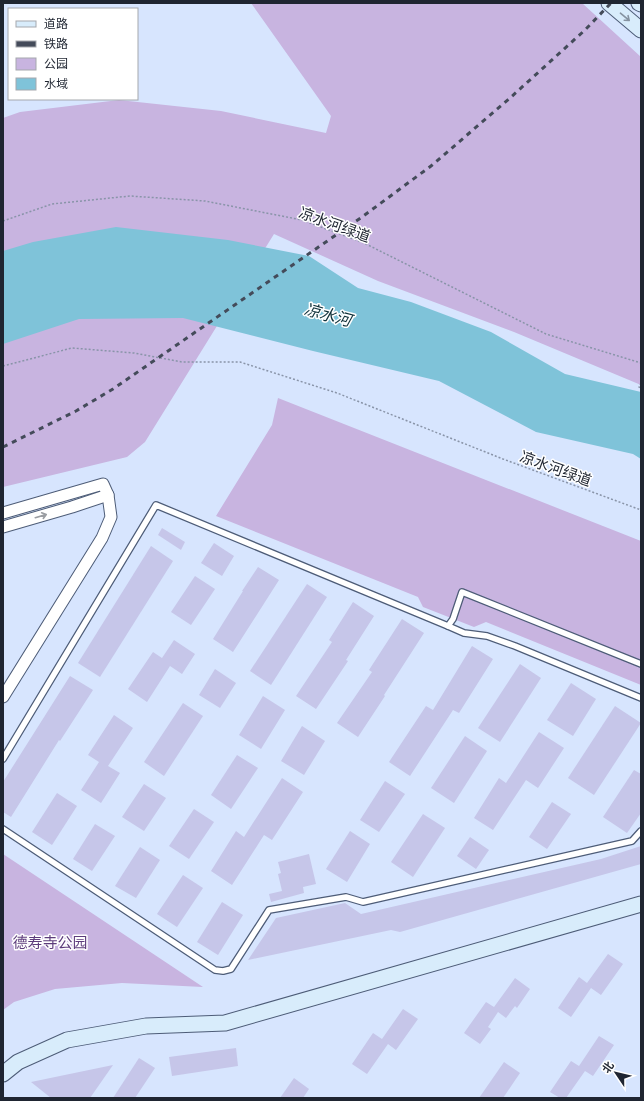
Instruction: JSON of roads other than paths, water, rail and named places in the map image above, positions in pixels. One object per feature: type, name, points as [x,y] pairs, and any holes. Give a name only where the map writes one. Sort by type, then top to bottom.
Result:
[{"type":"street","points":[[609,3],[641,30]]},
{"type":"street","points":[[3,514],[103,484],[108,495],[111,517],[102,538],[3,697]]},
{"type":"street","points":[[3,527],[72,508],[108,495]]},
{"type":"street","points":[[3,1074],[18,1062],[67,1040],[146,1026],[225,1023],[641,904]]},
{"type":"lane","points":[[3,759],[156,505],[464,633],[487,636],[515,646],[641,698]]},
{"type":"lane","points":[[448,626],[453,618],[462,592],[641,664]]},
{"type":"lane","points":[[3,829],[215,970],[223,971],[231,969],[269,910],[346,897],[363,902],[632,842],[641,831]]},
{"type":"water","name":"凉水河","points":[[116,227],[228,240],[309,256],[358,288],[411,302],[491,332],[565,374],[641,392],[641,459],[633,454],[536,432],[439,381],[183,318],[79,319],[3,344],[3,251],[33,242]]},
{"type":"railway","points":[[3,447],[76,411],[113,389],[362,217],[431,166],[510,98],[585,30],[611,3]]},
{"type":"park label","name":"德寿寺公园","points":[[50,942]]}]
